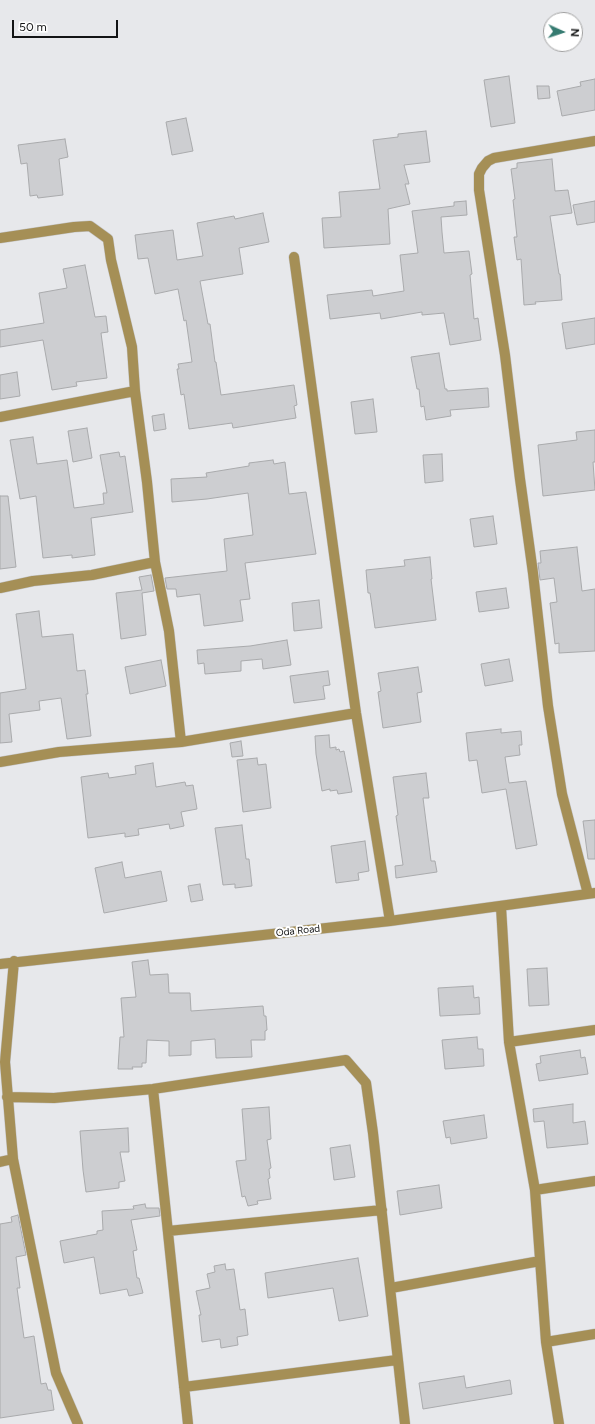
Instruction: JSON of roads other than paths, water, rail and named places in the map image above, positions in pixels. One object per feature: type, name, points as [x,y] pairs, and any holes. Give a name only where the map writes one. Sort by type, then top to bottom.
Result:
[{"type":"street","points":[[591,894],[562,794],[548,706],[533,573],[505,355],[479,190],[479,174],[488,161],[494,158],[595,141]]},
{"type":"street","points":[[0,238],[90,226],[108,238],[111,260],[132,347],[135,391],[147,482],[155,562],[169,631],[181,742]]},
{"type":"street","points":[[294,257],[356,713],[390,921]]},
{"type":"street","points":[[0,417],[135,391]]},
{"type":"street","points":[[0,588],[33,581],[92,576],[155,562]]},
{"type":"street","points":[[0,762],[59,752],[181,742],[356,713]]},
{"type":"street","name":"Oda Road","points":[[0,964],[14,961],[390,921],[591,894]]},
{"type":"street","points":[[501,907],[509,1042],[535,1190],[546,1342],[559,1424]]},
{"type":"street","points":[[14,961],[5,1062],[13,1158],[56,1373],[78,1424]]},
{"type":"street","points":[[509,1042],[595,1030]]},
{"type":"street","points":[[7,1097],[54,1098],[153,1088],[346,1060],[366,1084],[391,1288],[397,1360],[405,1424]]},
{"type":"street","points":[[153,1088],[188,1424]]},
{"type":"street","points":[[0,1162],[13,1158]]},
{"type":"street","points":[[535,1190],[595,1181]]},
{"type":"street","points":[[168,1231],[382,1210]]},
{"type":"street","points":[[391,1288],[540,1261]]},
{"type":"street","points":[[546,1342],[595,1334]]},
{"type":"street","points":[[184,1387],[397,1360]]}]
